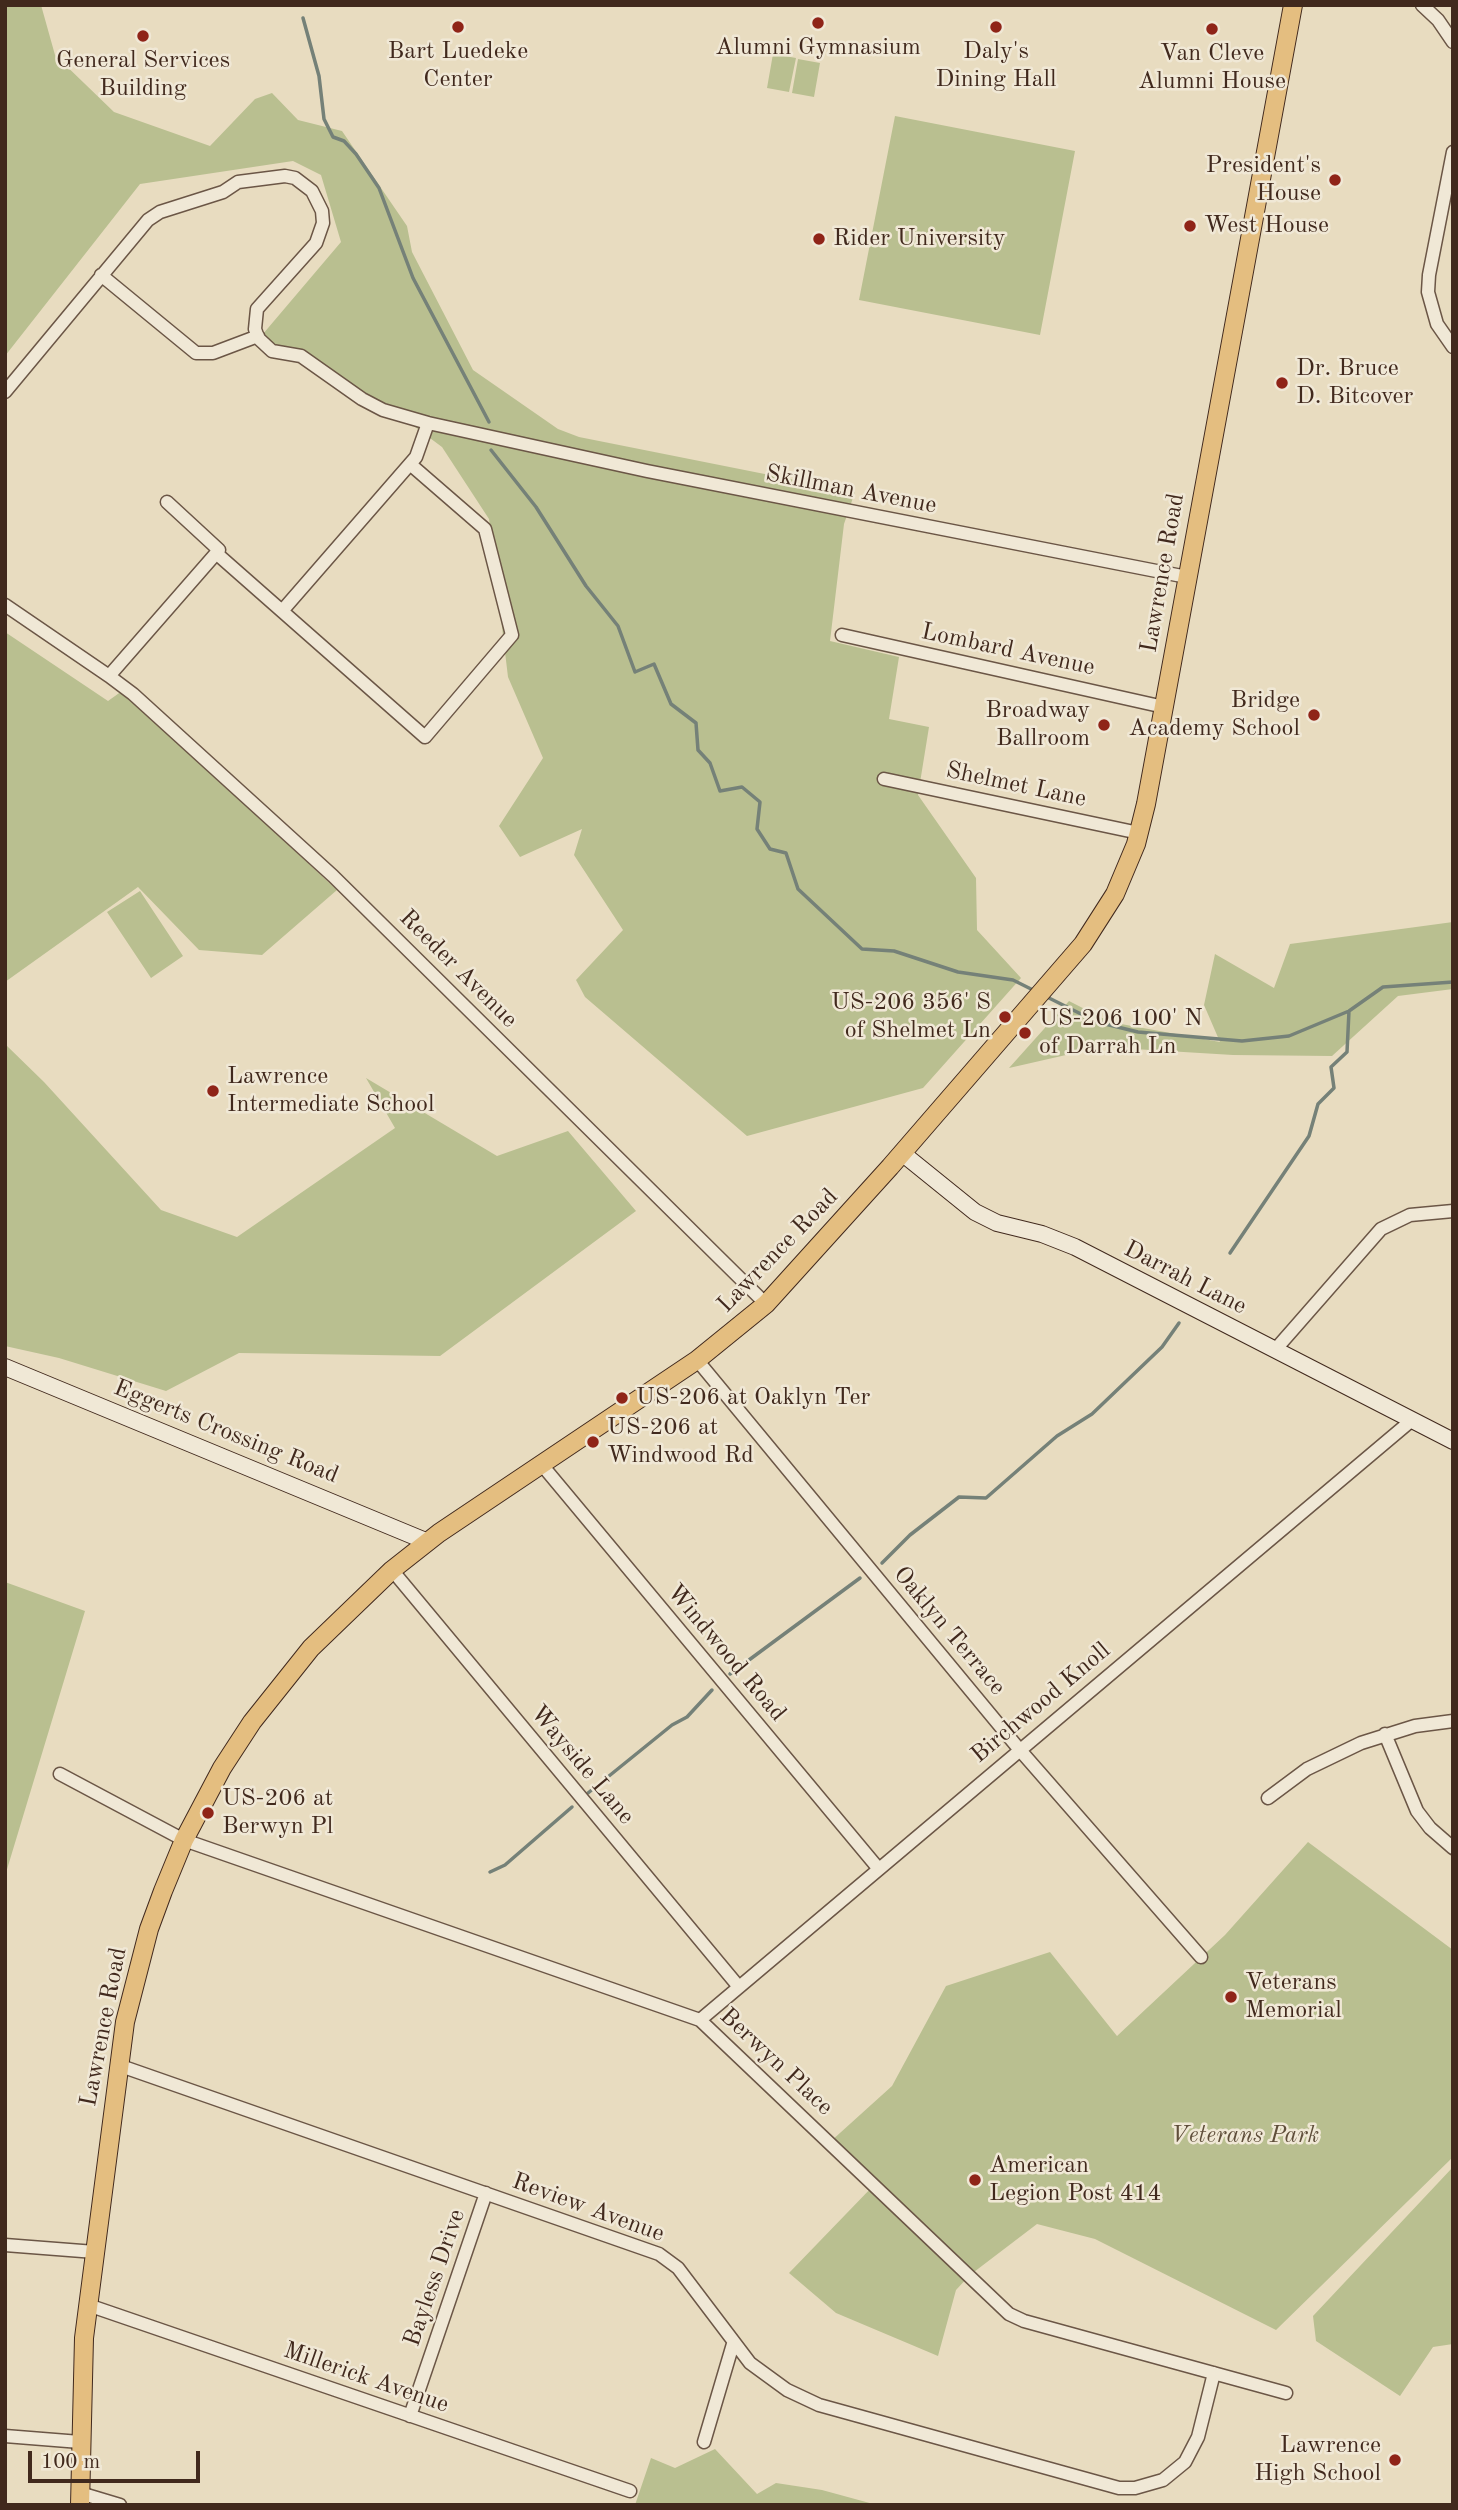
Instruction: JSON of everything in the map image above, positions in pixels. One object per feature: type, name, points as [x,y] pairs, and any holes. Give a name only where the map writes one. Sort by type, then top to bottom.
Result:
[{"type":"main road","name":"Lawrence Road","points":[[80,2499],[80,2442],[88,2305],[118,2064],[134,1982],[149,1929],[184,1840],[222,1768],[276,1689],[335,1623],[392,1570],[428,1542],[696,1360],[766,1304],[1048,985],[1100,920],[1125,872],[1139,833],[1164,707],[1293,5]]},
{"type":"street","points":[[1422,5],[1452,39]]},
{"type":"street","points":[[1453,152],[1449,188],[1428,292],[1437,324],[1453,347]]},
{"type":"street","points":[[5,392],[101,275],[144,224],[160,212],[223,192],[238,182],[273,176],[295,178],[312,191],[322,211],[320,234],[257,309],[255,329],[258,336],[213,353],[196,353],[101,275]]},
{"type":"street","name":"Skillman Avenue","points":[[258,336],[272,351],[301,356],[362,399],[405,418],[674,476],[1187,577]]},
{"type":"street","points":[[282,611],[410,464],[428,423]]},
{"type":"street","points":[[216,553],[425,737],[512,635],[485,529],[410,464]]},
{"type":"street","points":[[109,676],[219,550],[167,502]]},
{"type":"street","name":"Reeder Avenue","points":[[5,605],[133,694],[333,876],[766,1304]]},
{"type":"street","name":"Lombard Avenue","points":[[842,635],[1164,707]]},
{"type":"street","name":"Shelmet Lane","points":[[884,779],[1139,833]]},
{"type":"street","name":"Darrah Lane","points":[[902,1153],[975,1212],[997,1223],[1042,1234],[1075,1247],[1453,1441]]},
{"type":"street","points":[[1275,1350],[1381,1229],[1410,1215],[1453,1211]]},
{"type":"street","name":"Oaklyn Terrace","points":[[696,1360],[1019,1749],[1201,1957]]},
{"type":"street","name":"Eggerts Crossing Road","points":[[5,1367],[428,1542]]},
{"type":"street","name":"Birchwood Knoll","points":[[700,2020],[1412,1420]]},
{"type":"street","name":"Windwood Road","points":[[542,1465],[878,1868]]},
{"type":"street","name":"Wayside Lane","points":[[392,1570],[739,1986]]},
{"type":"street","points":[[1268,1798],[1333,1755],[1385,1734],[1453,1721]]},
{"type":"street","points":[[1385,1734],[1417,1811],[1430,1828],[1453,1847]]},
{"type":"street","name":"Berwyn Place","points":[[61,1774],[184,1840],[700,2020],[1009,2314],[1024,2321],[1286,2393]]},
{"type":"street","name":"Review Avenue","points":[[118,2064],[670,2260],[733,2344],[768,2378],[808,2401],[1119,2488],[1135,2488],[1163,2480],[1185,2462],[1198,2437],[1214,2373]]},
{"type":"street","name":"Bayless Drive","points":[[410,2416],[486,2193]]},
{"type":"street","points":[[5,2245],[95,2252]]},
{"type":"street","name":"Millerick Avenue","points":[[88,2305],[630,2491]]},
{"type":"street","points":[[704,2442],[733,2344]]},
{"type":"street","points":[[5,2436],[80,2442]]},
{"type":"street","points":[[80,2499],[120,2505]]},
{"type":"green space","points":[[5,5],[41,5],[55,55],[114,112],[210,146],[255,99],[272,93],[298,120],[342,131],[407,226],[412,252],[473,370],[558,429],[579,437],[855,492],[844,524],[830,641],[899,657],[889,719],[929,727],[918,795],[976,878],[977,930],[1021,978],[923,1088],[747,1136],[585,997],[576,980],[623,930],[574,855],[582,829],[520,857],[499,826],[543,758],[508,677],[489,519],[442,447],[403,418],[257,341],[341,242],[321,175],[293,161],[140,184],[5,356]]},
{"type":"green space","points":[[773,54],[796,58],[789,92],[767,88]]},
{"type":"green space","points":[[798,59],[820,63],[814,97],[792,93]]},
{"type":"green space","points":[[895,116],[1075,151],[1040,335],[859,300]]},
{"type":"green space","points":[[5,632],[108,701],[122,691],[337,890],[262,955],[199,950],[138,887],[5,982]]},
{"type":"green space","points":[[140,891],[183,956],[151,978],[107,912]]},
{"type":"green space","points":[[1453,922],[1453,989],[1398,996],[1332,1056],[1233,1055],[1101,1047],[1009,1068],[1069,1001],[1110,1022],[1220,1042],[1204,1005],[1215,954],[1274,988],[1290,944]]},
{"type":"green space","points":[[5,1044],[44,1082],[161,1210],[237,1237],[395,1128],[366,1078],[497,1156],[568,1131],[636,1211],[440,1356],[239,1353],[166,1391],[59,1358],[5,1346]]},
{"type":"green space","points":[[5,1582],[85,1611],[5,1876]]},
{"type":"green space","name":"Veterans Park","points":[[1308,1842],[1453,1950],[1453,2157],[1276,2330],[1095,2239],[1037,2224],[970,2275],[956,2290],[938,2356],[836,2313],[789,2273],[874,2185],[830,2142],[892,2086],[946,1986],[1050,1952],[1117,2036],[1225,1935]]},
{"type":"green space","points":[[1453,2167],[1453,2344],[1433,2347],[1400,2396],[1316,2341],[1313,2316]]},
{"type":"green space","points":[[715,2449],[757,2494],[776,2483],[822,2490],[877,2505],[635,2505],[651,2458],[675,2468]]},
{"type":"waterway","points":[[303,18],[319,76],[324,119],[333,137],[344,141],[356,154],[379,188],[413,278],[489,422]]},
{"type":"waterway","points":[[491,450],[536,507],[586,586],[618,626],[635,672],[654,664],[671,704],[696,723],[698,750],[710,763],[720,791],[742,787],[760,802],[757,829],[770,849],[786,853],[798,889],[862,949],[894,951],[958,972],[1013,980],[1035,991]]},
{"type":"waterway","points":[[1045,996],[1097,1022],[1138,1032],[1242,1041],[1289,1036],[1349,1011],[1383,987],[1453,982]]},
{"type":"waterway","points":[[1230,1253],[1309,1136],[1318,1104],[1334,1088],[1331,1067],[1347,1052],[1349,1011]]},
{"type":"waterway","points":[[882,1563],[910,1535],[959,1497],[986,1498],[1057,1436],[1092,1414],[1162,1347],[1179,1323]]},
{"type":"waterway","points":[[730,1674],[860,1578]]},
{"type":"waterway","points":[[588,1793],[672,1725],[687,1717],[712,1690]]},
{"type":"waterway","points":[[490,1872],[505,1865],[572,1807]]},
{"type":"place","name":"Alumni Gymnasium","points":[[818,23]]},
{"type":"place","name":"Bart Luedeke Center","points":[[458,27]]},
{"type":"place","name":"Daly's Dining Hall","points":[[996,27]]},
{"type":"place","name":"Van Cleve Alumni House","points":[[1212,29]]},
{"type":"place","name":"General Services Building","points":[[143,36]]},
{"type":"place","name":"President's House","points":[[1335,180]]},
{"type":"place","name":"West House","points":[[1190,226]]},
{"type":"place","name":"Rider University","points":[[819,239]]},
{"type":"place","name":"Dr. Bruce D. Bitcover","points":[[1282,383]]},
{"type":"place","name":"Bridge Academy School","points":[[1314,715]]},
{"type":"place","name":"Broadway Ballroom","points":[[1104,725]]},
{"type":"place","name":"US-206 356' S of Shelmet Ln","points":[[1005,1017]]},
{"type":"place","name":"US-206 100' N of Darrah Ln","points":[[1025,1033]]},
{"type":"place","name":"Lawrence Intermediate School","points":[[213,1091]]},
{"type":"place","name":"US-206 at Oaklyn Ter","points":[[622,1398]]},
{"type":"place","name":"US-206 at Windwood Rd","points":[[593,1442]]},
{"type":"place","name":"US-206 at Berwyn Pl","points":[[208,1813]]},
{"type":"place","name":"Veterans Memorial","points":[[1231,1997]]},
{"type":"place","name":"American Legion Post 414","points":[[975,2180]]},
{"type":"place","name":"Lawrence High School","points":[[1395,2460]]}]
